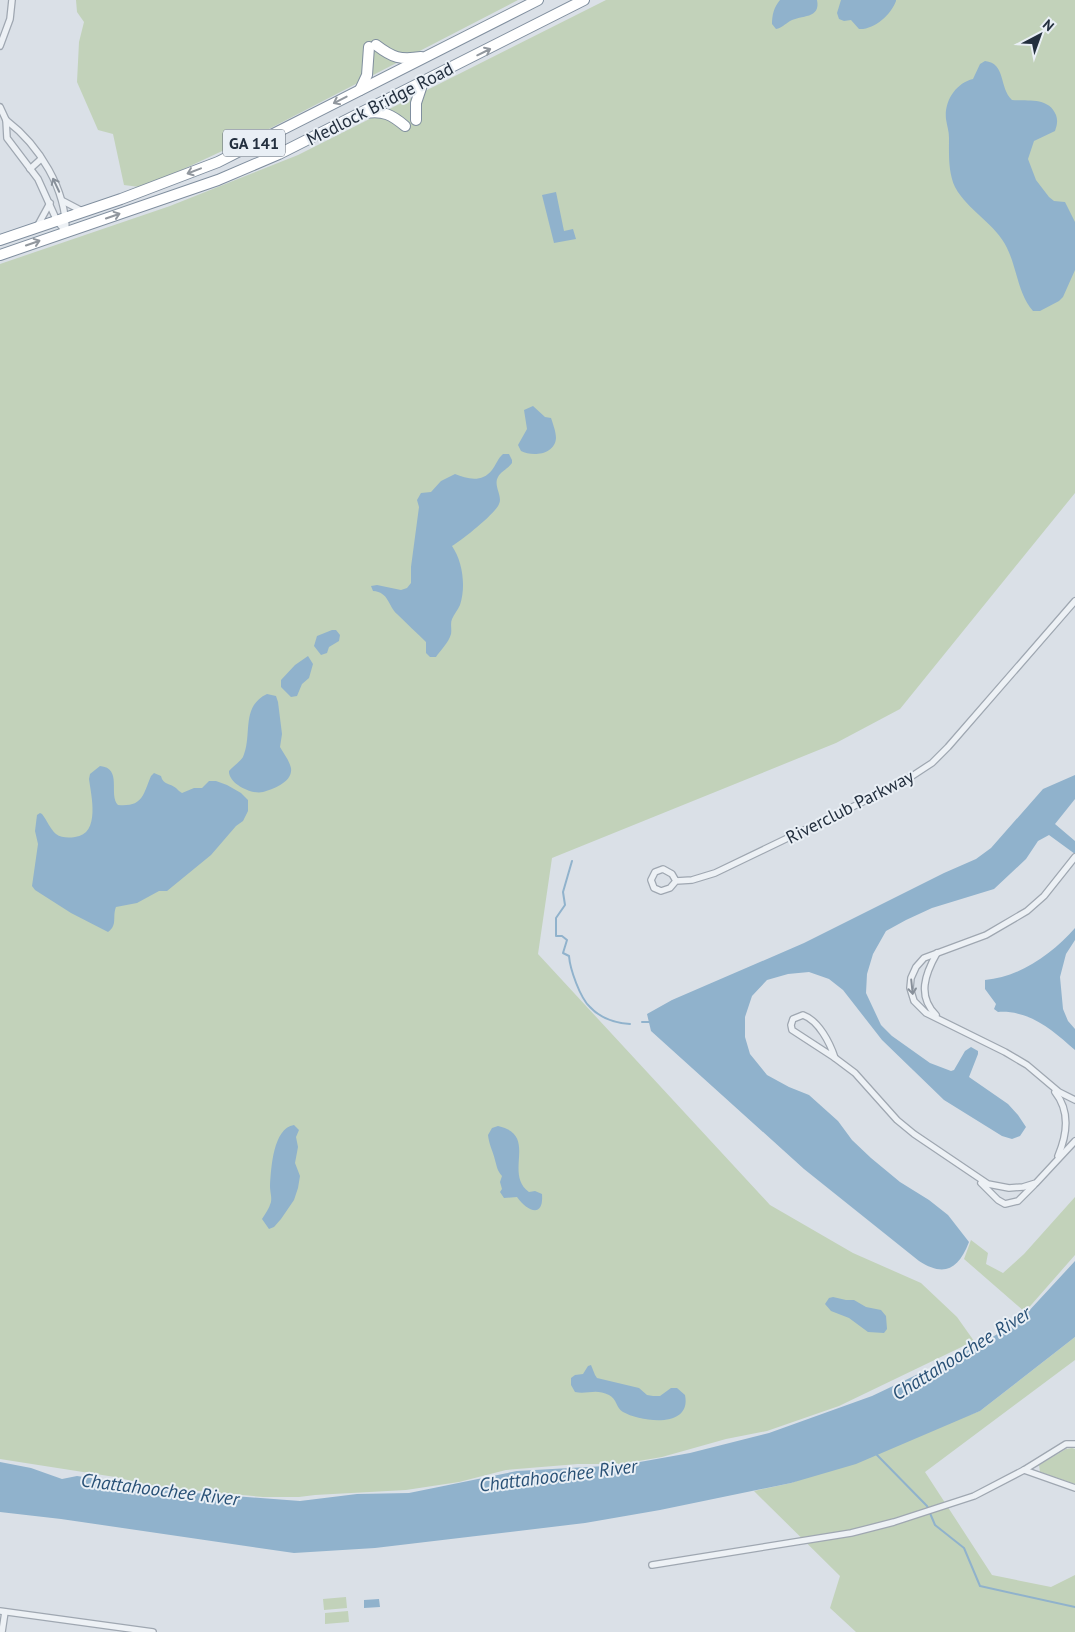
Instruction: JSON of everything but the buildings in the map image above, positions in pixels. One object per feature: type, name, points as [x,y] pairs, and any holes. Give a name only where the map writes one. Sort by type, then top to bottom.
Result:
[{"type":"highway","name":"Medlock Bridge Road","points":[[0,240],[84,212],[218,162],[538,0]]},
{"type":"highway","name":"Medlock Bridge Road","points":[[0,254],[218,180],[279,154],[584,0]]},
{"type":"highway","points":[[360,90],[367,75],[372,46],[401,59],[429,55]]},
{"type":"highway","points":[[416,120],[416,103],[424,82]]},
{"type":"highway","points":[[358,115],[370,112],[386,112],[394,116],[405,126]]},
{"type":"street","points":[[0,46],[10,19],[12,0]]},
{"type":"street","points":[[0,107],[6,120],[7,138],[44,190],[50,203],[62,219],[66,232]]},
{"type":"street","points":[[6,120],[19,131],[50,172],[63,202],[62,219]]},
{"type":"street","points":[[30,169],[41,160]]},
{"type":"street","points":[[63,202],[84,212]]},
{"type":"street","points":[[36,228],[50,203]]},
{"type":"street","name":"Riverclub Parkway","points":[[676,881],[672,874],[664,869],[656,872],[651,880],[654,888],[661,891],[670,888],[676,881],[692,880],[715,873],[917,774],[948,748],[1075,600]]},
{"type":"street","points":[[1075,858],[1044,896],[1028,911],[986,935],[924,958],[916,967],[911,978],[910,988],[914,1001],[926,1013],[940,1018],[1027,1065],[1067,1097],[1075,1100]]},
{"type":"street","points":[[936,953],[927,970],[924,986],[928,1003],[940,1018]]},
{"type":"street","points":[[835,1058],[827,1039],[812,1021],[803,1015],[793,1019],[790,1025],[792,1030],[855,1073],[897,1120],[976,1178],[988,1184],[1009,1188],[1023,1187],[1036,1183]]},
{"type":"street","points":[[1049,1083],[1061,1099],[1066,1119],[1065,1140],[1053,1164]]},
{"type":"street","points":[[976,1178],[998,1200],[1005,1204],[1018,1201],[1075,1141]]},
{"type":"street","points":[[652,1565],[851,1533],[920,1514],[974,1496],[1024,1470],[1066,1444],[1075,1444]]},
{"type":"street","points":[[1024,1470],[1075,1488]]},
{"type":"street","points":[[2,1632],[3,1611],[95,1624],[110,1629],[153,1632]]},
{"type":"street","points":[[94,1632],[95,1624]]},
{"type":"green space","points":[[76,0],[518,0],[265,131],[173,174],[139,187],[124,185],[113,134],[98,130],[77,82],[79,42],[84,22],[77,12]]},
{"type":"green space","points":[[606,0],[1075,0],[1075,493],[900,709],[836,743],[552,858],[538,954],[770,1205],[853,1253],[921,1283],[957,1317],[974,1341],[839,1406],[767,1431],[726,1439],[662,1457],[621,1464],[578,1464],[506,1470],[459,1482],[406,1490],[299,1497],[263,1497],[149,1485],[115,1477],[0,1459],[0,264],[170,206],[298,155]]},
{"type":"green space","points":[[1075,1197],[1075,1255],[1025,1312],[964,1259],[971,1240],[988,1253],[986,1264],[1003,1273],[1024,1254]]},
{"type":"green space","points":[[1075,1337],[1075,1360],[925,1472],[992,1575],[1051,1587],[1075,1575],[1075,1632],[856,1632],[830,1608],[840,1576],[754,1491],[791,1483],[980,1411]]},
{"type":"green space","points":[[1066,1449],[1075,1449],[1075,1484],[1040,1472],[1039,1465]]},
{"type":"green space","points":[[346,1597],[347,1608],[324,1610],[323,1599]]},
{"type":"green space","points":[[348,1611],[349,1622],[325,1624],[325,1613]]},
{"type":"water","points":[[780,0],[817,0],[817,6],[813,13],[794,19],[776,29],[772,24],[772,17]]},
{"type":"water","points":[[841,0],[896,1],[881,21],[865,29],[859,29],[851,20],[844,21],[839,19],[837,13]]},
{"type":"water","points":[[985,61],[996,66],[1005,89],[1012,100],[1031,100],[1043,103],[1053,109],[1057,117],[1055,131],[1034,141],[1028,159],[1036,180],[1054,201],[1065,202],[1075,222],[1075,270],[1063,297],[1040,311],[1033,311],[1024,297],[1002,239],[961,196],[955,187],[951,175],[949,135],[946,119],[949,99],[961,84],[973,79],[980,64]]},
{"type":"water","points":[[556,192],[564,231],[573,229],[576,239],[554,243],[542,195]]},
{"type":"water","points":[[533,406],[545,417],[551,418],[556,436],[555,444],[552,448],[537,454],[521,451],[518,445],[527,429],[524,410]]},
{"type":"water","points":[[503,454],[509,454],[512,463],[499,475],[497,480],[499,504],[485,520],[452,546],[461,567],[462,598],[452,619],[451,634],[448,640],[436,657],[430,657],[426,653],[426,642],[394,611],[385,597],[373,591],[371,586],[377,585],[401,590],[407,588],[411,583],[411,567],[419,507],[417,500],[421,493],[431,492],[441,481],[455,474],[474,479],[484,477],[492,470]]},
{"type":"water","points":[[336,630],[340,635],[339,641],[329,647],[327,653],[321,655],[314,646],[317,636]]},
{"type":"water","points":[[308,656],[313,664],[309,678],[302,684],[297,696],[291,697],[281,687],[281,680],[295,665]]},
{"type":"water","points":[[267,694],[276,696],[278,702],[282,734],[280,747],[289,762],[291,773],[286,781],[277,787],[263,792],[252,792],[236,784],[232,780],[229,771],[240,761],[246,749],[250,714],[253,706]]},
{"type":"water","points":[[100,766],[107,768],[111,772],[115,801],[118,805],[137,802],[144,794],[154,773],[161,776],[165,782],[174,786],[182,793],[194,788],[202,788],[209,781],[216,781],[241,793],[248,800],[248,811],[243,821],[236,826],[211,855],[167,891],[159,891],[137,903],[116,907],[114,924],[108,932],[71,913],[35,890],[32,886],[38,844],[35,831],[37,815],[42,814],[54,832],[60,836],[73,837],[83,834],[91,822],[90,774]]},
{"type":"water","points":[[1075,775],[1075,799],[1055,824],[1075,841],[1075,854],[1049,835],[1038,841],[1026,859],[994,889],[932,908],[886,931],[873,954],[867,974],[866,993],[881,1025],[892,1036],[930,1063],[951,1071],[954,1070],[965,1051],[971,1047],[978,1051],[969,1077],[1008,1104],[1018,1115],[1026,1127],[1020,1136],[1012,1139],[1002,1136],[944,1100],[882,1040],[843,990],[829,979],[809,972],[788,974],[767,980],[752,996],[745,1017],[745,1037],[750,1054],[767,1075],[809,1095],[838,1121],[852,1140],[871,1158],[900,1182],[929,1200],[948,1215],[969,1242],[965,1252],[955,1265],[949,1268],[936,1269],[919,1261],[804,1169],[651,1031],[647,1014],[672,1000],[804,943],[976,859],[991,848],[1043,789]]},
{"type":"water","points":[[1075,928],[1075,940],[1066,954],[1060,977],[1063,1009],[1068,1021],[1075,1029],[1075,1050],[1040,1023],[1020,1014],[998,1012],[994,1009],[996,1004],[985,989],[985,980],[1011,974],[1034,963],[1056,947]]},
{"type":"water","points":[[294,1125],[299,1130],[296,1137],[298,1147],[295,1163],[300,1176],[298,1188],[294,1200],[281,1219],[274,1227],[269,1229],[262,1219],[271,1202],[270,1179],[274,1150],[282,1133]]},
{"type":"water","points":[[498,1126],[510,1131],[516,1137],[519,1146],[519,1175],[522,1184],[529,1192],[535,1191],[542,1194],[542,1202],[538,1210],[525,1206],[517,1197],[504,1198],[500,1192],[502,1189],[500,1182],[502,1176],[497,1168],[488,1135],[492,1128]]},
{"type":"water","name":"Chattahoochee River","points":[[1075,1261],[1075,1337],[980,1411],[856,1464],[791,1483],[660,1510],[585,1523],[375,1548],[294,1553],[0,1512],[0,1462],[31,1468],[62,1479],[77,1476],[195,1493],[300,1501],[357,1494],[409,1493],[517,1471],[623,1465],[690,1453],[769,1433],[872,1396],[971,1349],[1010,1327],[1027,1313]]},
{"type":"water","points":[[829,1298],[854,1300],[866,1307],[881,1310],[886,1316],[887,1329],[884,1333],[868,1332],[849,1318],[831,1311],[825,1304]]},
{"type":"water","points":[[591,1365],[597,1378],[639,1388],[647,1395],[660,1396],[671,1388],[677,1388],[685,1395],[685,1406],[681,1413],[673,1418],[652,1420],[631,1416],[623,1412],[612,1397],[604,1393],[575,1392],[571,1385],[571,1378],[575,1375],[583,1374],[588,1366]]},
{"type":"water","points":[[379,1599],[380,1607],[364,1608],[364,1600]]},
{"type":"waterway","points":[[572,861],[563,892],[565,905],[556,918],[556,936],[562,936],[567,940],[563,953],[569,956],[576,983],[586,1003],[603,1017],[630,1024]]},
{"type":"waterway","points":[[642,1022],[649,1022]]},
{"type":"waterway","points":[[877,1453],[927,1506],[935,1525],[964,1548],[980,1586],[1075,1607]]}]
